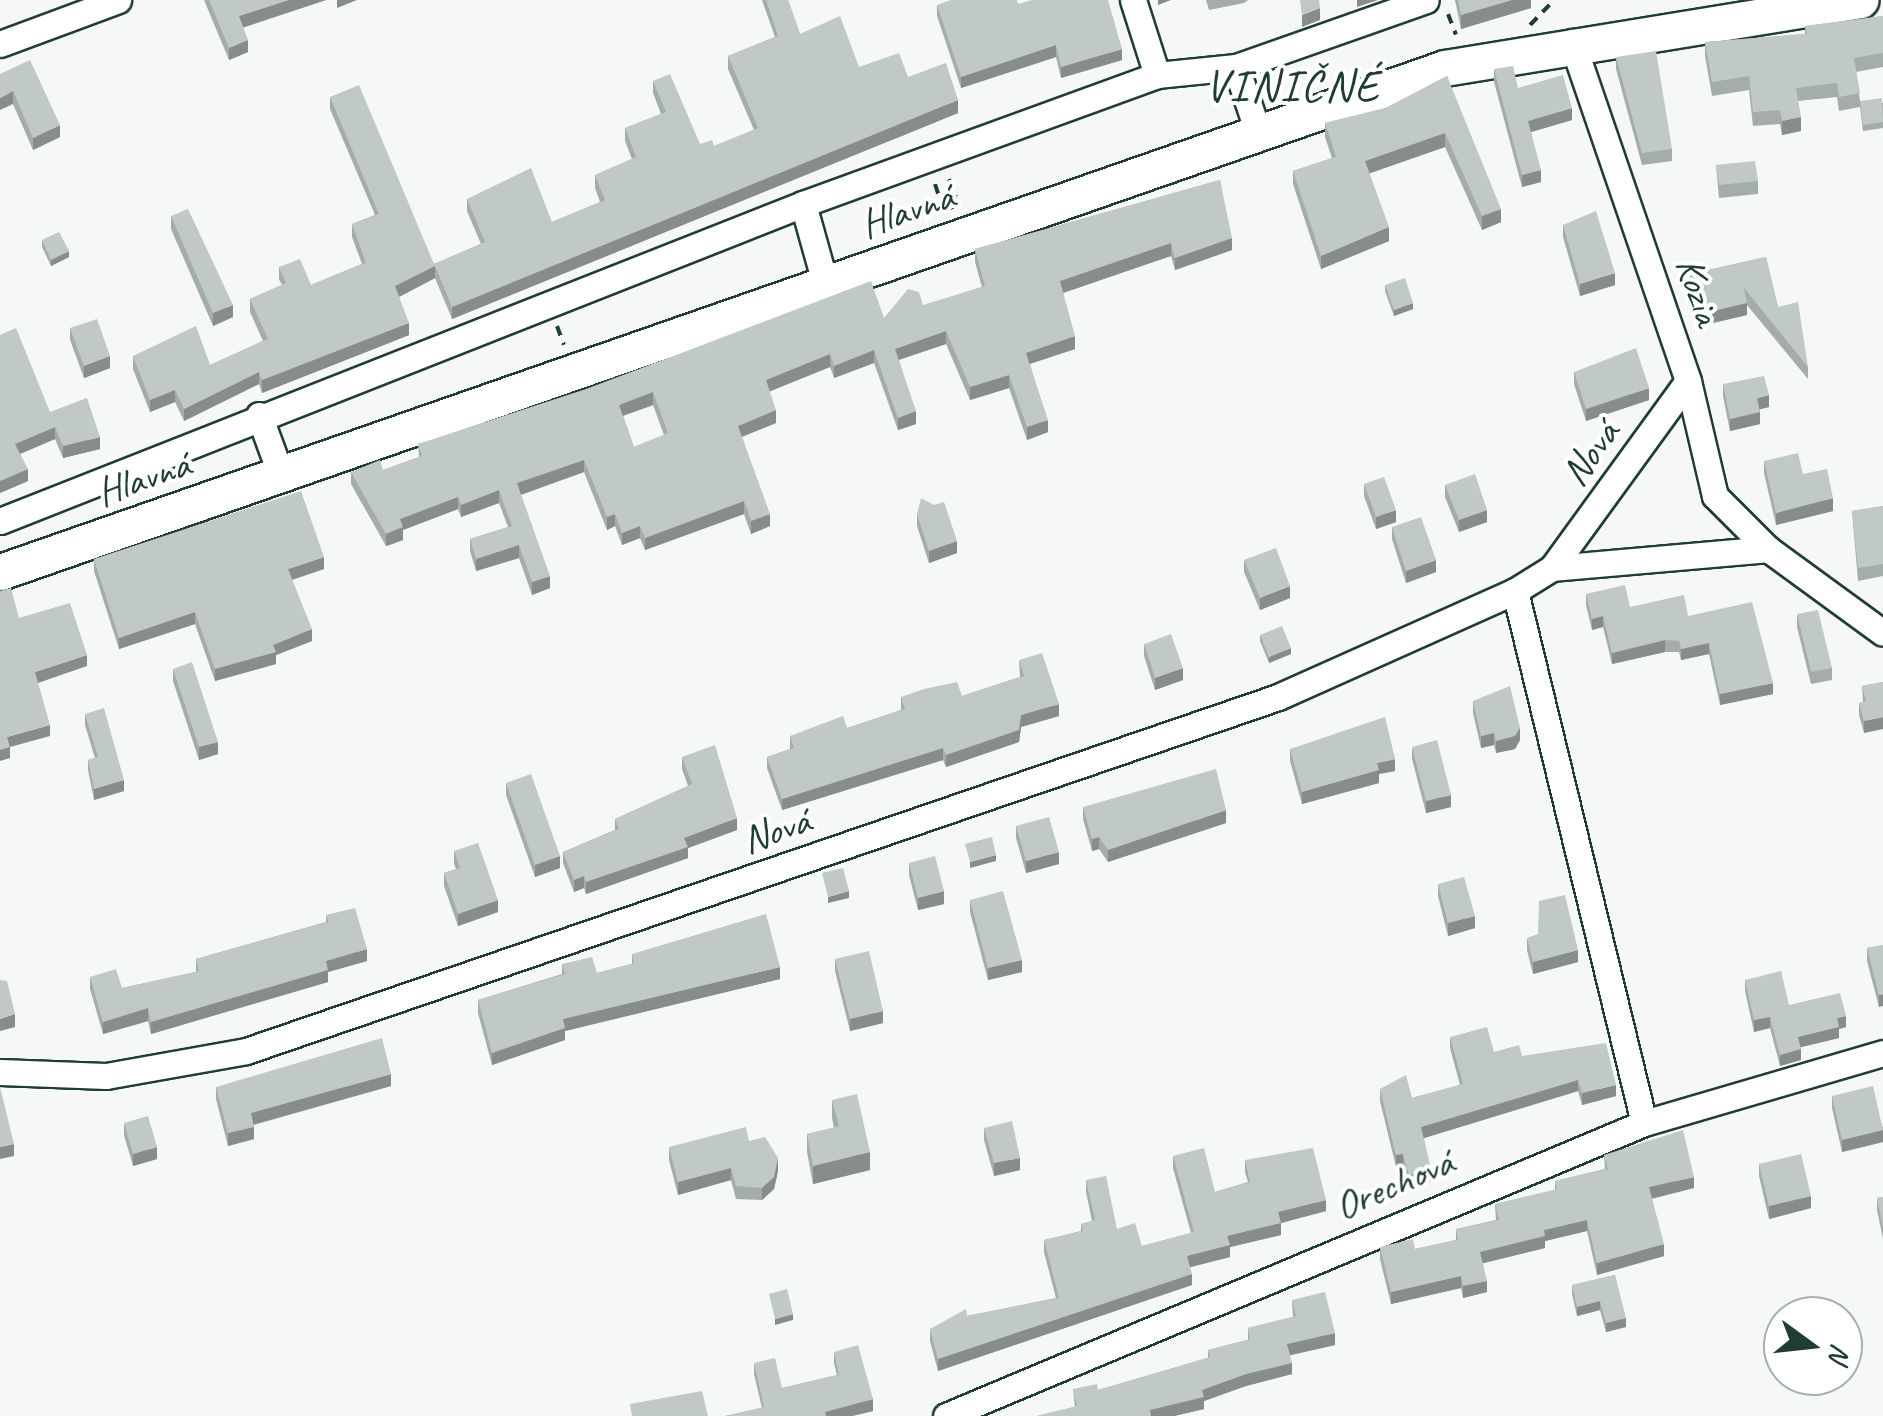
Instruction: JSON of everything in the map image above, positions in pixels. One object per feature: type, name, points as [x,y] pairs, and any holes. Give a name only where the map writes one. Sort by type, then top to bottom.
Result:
[{"type":"main road","name":"Hlavná","points":[[0,572],[1445,68],[1572,42],[1860,0]]},
{"type":"street","points":[[0,44],[118,0]]},
{"type":"street","points":[[1133,0],[1157,75]]},
{"type":"street","points":[[0,521],[259,415],[803,204],[1157,75],[1236,67],[1426,0]]},
{"type":"street","name":"Kozia","points":[[1572,42],[1688,381],[1715,496],[1768,549],[1880,628]]},
{"type":"street","points":[[1236,67],[1258,132]]},
{"type":"street","points":[[803,204],[825,283]]},
{"type":"street","name":"Nová","points":[[0,1072],[106,1076],[246,1051],[1278,697],[1515,591],[1552,568],[1688,381]]},
{"type":"street","points":[[259,415],[281,476]]},
{"type":"street","name":"Nová","points":[[1552,568],[1768,549]]},
{"type":"street","points":[[1515,591],[1644,1123]]},
{"type":"street","name":"Orechová","points":[[946,1416],[1644,1123],[1883,1053]]},
{"type":"path","points":[[950,178],[956,197],[949,200],[940,203],[934,184],[950,178]]},
{"type":"path","points":[[949,200],[956,220]]},
{"type":"building","points":[[209,0],[289,0],[239,16],[248,40],[229,48]]},
{"type":"building","points":[[766,0],[788,0],[800,34],[840,16],[859,67],[899,53],[908,77],[946,63],[958,100],[452,307],[435,266],[395,286],[409,323],[262,380],[259,372],[184,409],[175,390],[150,400],[133,356],[196,326],[210,365],[268,339],[250,299],[286,283],[279,267],[300,259],[311,285],[366,263],[352,224],[379,214],[330,97],[359,85],[434,264],[485,242],[467,199],[531,168],[552,222],[605,200],[595,175],[636,157],[625,128],[666,112],[653,81],[670,74],[700,144],[712,140],[714,146],[758,128],[728,56],[778,36]]},
{"type":"building","points":[[951,0],[1017,0],[1018,4],[1032,0],[1108,0],[1122,49],[1061,67],[1056,45],[961,77],[937,5]]},
{"type":"building","points":[[1300,0],[1319,0],[1320,8],[1302,15]]},
{"type":"building","points":[[1458,0],[1512,0],[1461,15]]},
{"type":"building","points":[[1883,16],[1883,53],[1854,58],[1860,93],[1839,97],[1837,83],[1796,88],[1801,117],[1782,121],[1780,110],[1753,112],[1749,76],[1712,82],[1705,42],[1807,34],[1805,26]]},
{"type":"building","points":[[1656,51],[1672,149],[1642,153],[1616,57]]},
{"type":"building","points":[[30,60],[60,125],[33,138],[13,91],[0,98],[0,74]]},
{"type":"building","points":[[1513,66],[1518,88],[1563,75],[1572,108],[1528,121],[1541,170],[1522,175],[1494,69]]},
{"type":"building","points":[[1447,76],[1501,209],[1482,216],[1445,133],[1365,161],[1389,227],[1321,256],[1293,171],[1336,157],[1325,123],[1386,108]]},
{"type":"building","points":[[1882,98],[1883,122],[1863,125],[1860,101]]},
{"type":"building","points":[[1755,161],[1758,181],[1719,185],[1716,165]]},
{"type":"building","points":[[1220,180],[1232,238],[1175,258],[1171,243],[1060,281],[1075,336],[1026,353],[1048,420],[1027,427],[1009,375],[970,387],[946,331],[895,349],[916,411],[898,418],[874,350],[834,366],[830,354],[766,380],[776,410],[738,426],[770,514],[751,521],[744,501],[645,538],[640,526],[622,533],[615,514],[607,517],[584,460],[517,483],[550,576],[532,582],[519,545],[476,559],[470,539],[512,526],[499,490],[461,505],[458,497],[400,519],[403,527],[386,534],[351,472],[380,460],[383,470],[422,456],[418,444],[586,389],[871,281],[884,318],[908,289],[919,292],[923,305],[985,286],[975,249]],"holes":[[[653,392],[668,433],[634,447],[619,405]]]},
{"type":"building","points":[[188,209],[233,305],[213,313],[171,216]]},
{"type":"building","points":[[1596,211],[1615,273],[1580,284],[1563,225]]},
{"type":"building","points":[[59,232],[69,251],[51,260],[42,240]]},
{"type":"building","points":[[1766,257],[1778,307],[1798,302],[1808,367],[1744,288],[1747,303],[1700,314],[1690,274]]},
{"type":"building","points":[[1405,278],[1413,303],[1394,310],[1385,285]]},
{"type":"building","points":[[97,319],[110,356],[84,366],[70,328]]},
{"type":"building","points":[[16,328],[50,412],[87,398],[100,437],[63,446],[55,427],[15,444],[28,469],[0,481],[0,335]]},
{"type":"building","points":[[1636,348],[1649,388],[1586,409],[1574,372]]},
{"type":"building","points":[[1764,376],[1769,395],[1757,398],[1760,412],[1730,419],[1723,384]]},
{"type":"building","points":[[1798,453],[1803,474],[1827,469],[1833,498],[1776,513],[1764,461]]},
{"type":"building","points":[[1475,474],[1487,510],[1459,520],[1445,485]]},
{"type":"building","points":[[1384,477],[1396,510],[1376,517],[1364,484]]},
{"type":"building","points":[[301,491],[324,557],[288,569],[312,629],[273,645],[276,652],[215,669],[195,612],[119,638],[94,559]]},
{"type":"building","points":[[921,498],[934,505],[944,502],[957,541],[929,551],[917,514]]},
{"type":"building","points":[[1883,506],[1883,564],[1858,568],[1852,511]]},
{"type":"building","points":[[1421,517],[1436,560],[1406,571],[1392,527]]},
{"type":"building","points":[[1276,548],[1290,586],[1260,598],[1244,560]]},
{"type":"building","points":[[1625,585],[1630,607],[1684,595],[1688,616],[1752,602],[1773,683],[1720,694],[1709,643],[1681,649],[1679,641],[1665,640],[1612,653],[1603,616],[1592,619],[1586,594]]},
{"type":"building","points":[[11,588],[19,618],[70,603],[87,655],[35,672],[50,725],[7,737],[10,747],[0,750],[0,591]]},
{"type":"building","points":[[1818,610],[1832,668],[1811,672],[1797,614]]},
{"type":"building","points":[[1282,626],[1291,648],[1269,657],[1260,635]]},
{"type":"building","points":[[1171,634],[1183,668],[1155,678],[1144,644]]},
{"type":"building","points":[[1042,653],[1059,704],[1021,715],[1019,730],[946,755],[943,748],[782,799],[767,757],[794,748],[790,736],[843,716],[847,728],[905,709],[901,697],[924,689],[957,682],[962,696],[1024,676],[1019,660]]},
{"type":"building","points":[[192,662],[218,742],[199,747],[173,669]]},
{"type":"building","points":[[1883,682],[1883,717],[1864,721],[1859,703],[1866,701],[1862,686]]},
{"type":"building","points":[[1510,686],[1520,728],[1515,736],[1496,741],[1494,733],[1481,736],[1473,701]]},
{"type":"building","points":[[104,708],[124,780],[94,789],[88,760],[98,757],[85,714]]},
{"type":"building","points":[[1385,717],[1395,759],[1377,763],[1379,770],[1302,792],[1290,749]]},
{"type":"building","points":[[1437,740],[1451,795],[1426,801],[1412,747]]},
{"type":"building","points":[[715,745],[737,818],[684,838],[688,847],[586,882],[584,876],[574,880],[563,852],[619,829],[615,819],[692,784],[682,757]]},
{"type":"building","points":[[1216,769],[1226,810],[1108,850],[1099,837],[1092,839],[1083,807]]},
{"type":"building","points":[[531,774],[560,856],[535,865],[506,783]]},
{"type":"building","points":[[1049,817],[1059,852],[1026,861],[1016,826]]},
{"type":"building","points":[[992,837],[996,855],[970,862],[965,844]]},
{"type":"building","points":[[478,843],[498,900],[458,914],[444,873],[460,868],[454,851]]},
{"type":"building","points":[[935,856],[944,891],[918,898],[909,863]]},
{"type":"building","points":[[843,868],[849,891],[828,897],[822,873]]},
{"type":"building","points":[[1464,877],[1475,916],[1448,923],[1438,884]]},
{"type":"building","points":[[1003,891],[1022,960],[988,968],[970,900]]},
{"type":"building","points":[[1565,895],[1578,950],[1533,962],[1527,938],[1538,934],[1539,901]]},
{"type":"building","points":[[355,908],[367,949],[326,961],[328,970],[151,1022],[148,1008],[103,1022],[90,977],[116,969],[122,988],[199,971],[196,959],[328,922],[326,915]]},
{"type":"building","points":[[766,914],[780,967],[563,1019],[565,1028],[492,1053],[478,1000],[565,974],[562,964],[592,957],[597,973],[634,963],[632,954]]},
{"type":"building","points":[[1883,945],[1883,994],[1879,995],[1867,948]]},
{"type":"building","points":[[869,951],[883,1011],[850,1019],[835,959]]},
{"type":"building","points":[[1781,971],[1789,1005],[1840,993],[1846,1016],[1837,1018],[1839,1027],[1798,1037],[1801,1049],[1780,1055],[1770,1017],[1754,1020],[1745,980]]},
{"type":"building","points":[[0,980],[7,981],[15,1014],[0,1019]]},
{"type":"building","points":[[1487,1027],[1494,1052],[1519,1045],[1522,1056],[1606,1043],[1616,1085],[1582,1093],[1578,1080],[1421,1127],[1431,1169],[1409,1175],[1403,1154],[1396,1155],[1380,1089],[1406,1075],[1412,1098],[1463,1084],[1450,1037]]},
{"type":"building","points":[[382,1038],[391,1074],[251,1113],[254,1127],[228,1133],[216,1087]]},
{"type":"building","points":[[1873,1086],[1883,1130],[1842,1140],[1832,1096]]},
{"type":"building","points":[[0,1087],[14,1144],[0,1147]]},
{"type":"building","points":[[857,1094],[870,1152],[813,1166],[807,1134],[839,1126],[832,1100]]},
{"type":"building","points":[[148,1116],[157,1147],[133,1154],[124,1123]]},
{"type":"building","points":[[1012,1121],[1020,1158],[994,1163],[984,1128]]},
{"type":"building","points":[[746,1127],[749,1141],[765,1137],[778,1158],[774,1177],[762,1188],[736,1186],[731,1168],[678,1182],[669,1147]]},
{"type":"building","points":[[1683,1130],[1694,1177],[1649,1187],[1664,1244],[1597,1263],[1587,1220],[1544,1230],[1545,1236],[1480,1252],[1487,1281],[1463,1286],[1461,1276],[1391,1292],[1380,1247],[1413,1239],[1415,1249],[1458,1240],[1456,1229],[1499,1220],[1495,1204],[1557,1189],[1555,1181],[1608,1169],[1604,1155]]},
{"type":"building","points":[[1204,1148],[1215,1192],[1250,1182],[1245,1160],[1313,1148],[1326,1200],[1278,1212],[1281,1223],[1227,1236],[1230,1245],[1187,1256],[1192,1274],[938,1359],[930,1329],[966,1309],[967,1316],[1059,1298],[1044,1240],[1083,1231],[1081,1224],[1095,1220],[1086,1180],[1106,1176],[1117,1229],[1135,1223],[1142,1246],[1194,1232],[1173,1156]]},
{"type":"building","points":[[1801,1154],[1811,1196],[1769,1206],[1759,1164]]},
{"type":"building","points":[[1883,1197],[1883,1227],[1877,1198]]},
{"type":"building","points":[[1615,1275],[1626,1318],[1606,1323],[1600,1301],[1577,1307],[1572,1285]]},
{"type":"building","points":[[787,1289],[793,1314],[775,1319],[769,1294]]},
{"type":"building","points":[[1325,1292],[1335,1333],[1287,1344],[1292,1363],[1202,1390],[1204,1397],[1150,1410],[1151,1416],[1037,1416],[1077,1406],[1073,1389],[1097,1384],[1098,1390],[1210,1357],[1208,1350],[1250,1339],[1248,1328],[1296,1316],[1292,1300]]},
{"type":"building","points":[[858,1345],[873,1399],[825,1412],[826,1416],[725,1416],[764,1407],[754,1363],[775,1358],[782,1388],[839,1375],[834,1352]]},
{"type":"building","points":[[702,1391],[708,1416],[632,1416],[630,1404]]},
{"type":"district","name":"VINIČNÉ","points":[[1293,86]]}]
